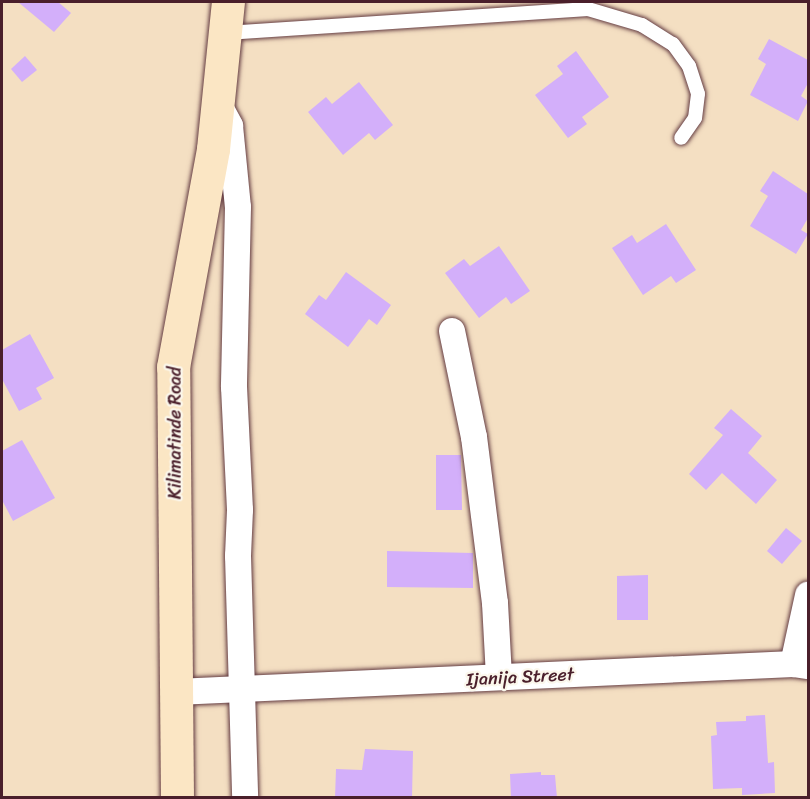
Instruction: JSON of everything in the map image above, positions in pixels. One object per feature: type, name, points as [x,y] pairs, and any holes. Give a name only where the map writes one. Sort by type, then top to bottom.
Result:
[{"type":"main road","name":"Kilimatinde Road","points":[[177,798],[173,367],[213,149],[227,17]]},
{"type":"street","points":[[218,103],[230,126],[238,207],[234,387],[240,510],[238,556],[245,798]]},
{"type":"street","points":[[452,331],[474,437],[495,603],[499,677]]},
{"type":"street","name":"Ijanija Street","points":[[176,692],[801,665],[808,595]]},
{"type":"lane","points":[[227,17],[588,9],[642,25],[673,44],[689,66],[698,94],[695,118],[681,138]]},
{"type":"building","points":[[18,2],[58,2],[71,13],[54,32]]},
{"type":"building","points":[[769,39],[808,60],[808,83],[801,96],[808,101],[798,121],[750,95],[766,64],[758,59]]},
{"type":"building","points":[[576,51],[609,97],[582,117],[587,124],[568,138],[535,95],[563,74],[557,66]]},
{"type":"building","points":[[25,56],[37,70],[22,82],[11,69]]},
{"type":"building","points":[[359,82],[393,125],[375,140],[369,133],[343,155],[308,112],[326,97],[332,104]]},
{"type":"building","points":[[773,171],[808,194],[808,218],[801,230],[808,234],[796,254],[750,226],[768,196],[760,191]]},
{"type":"building","points":[[666,224],[696,270],[676,283],[671,276],[643,295],[612,248],[632,235],[637,243]]},
{"type":"building","points":[[499,246],[530,291],[511,304],[506,297],[479,318],[445,273],[464,259],[470,266]]},
{"type":"building","points":[[346,272],[391,305],[377,325],[369,319],[348,347],[305,314],[319,295],[326,300]]},
{"type":"building","points":[[30,334],[54,378],[36,388],[42,399],[19,411],[2,379],[2,350]]},
{"type":"building","points":[[731,409],[762,436],[748,453],[777,480],[756,504],[722,473],[706,490],[689,474],[723,435],[714,428]]},
{"type":"building","points":[[22,440],[55,498],[13,521],[2,500],[2,451]]},
{"type":"building","points":[[436,455],[461,455],[462,510],[436,510]]},
{"type":"building","points":[[786,528],[802,541],[782,564],[767,551]]},
{"type":"building","points":[[387,551],[473,553],[473,588],[387,587]]},
{"type":"building","points":[[648,575],[648,620],[617,620],[617,576]]},
{"type":"building","points":[[765,715],[768,763],[774,762],[775,793],[742,795],[742,788],[713,789],[711,736],[717,735],[716,722],[746,721],[746,716]]},
{"type":"building","points":[[365,749],[413,751],[412,798],[335,798],[336,769],[362,770]]},
{"type":"building","points":[[541,772],[541,775],[555,775],[557,798],[511,798],[510,774]]}]
